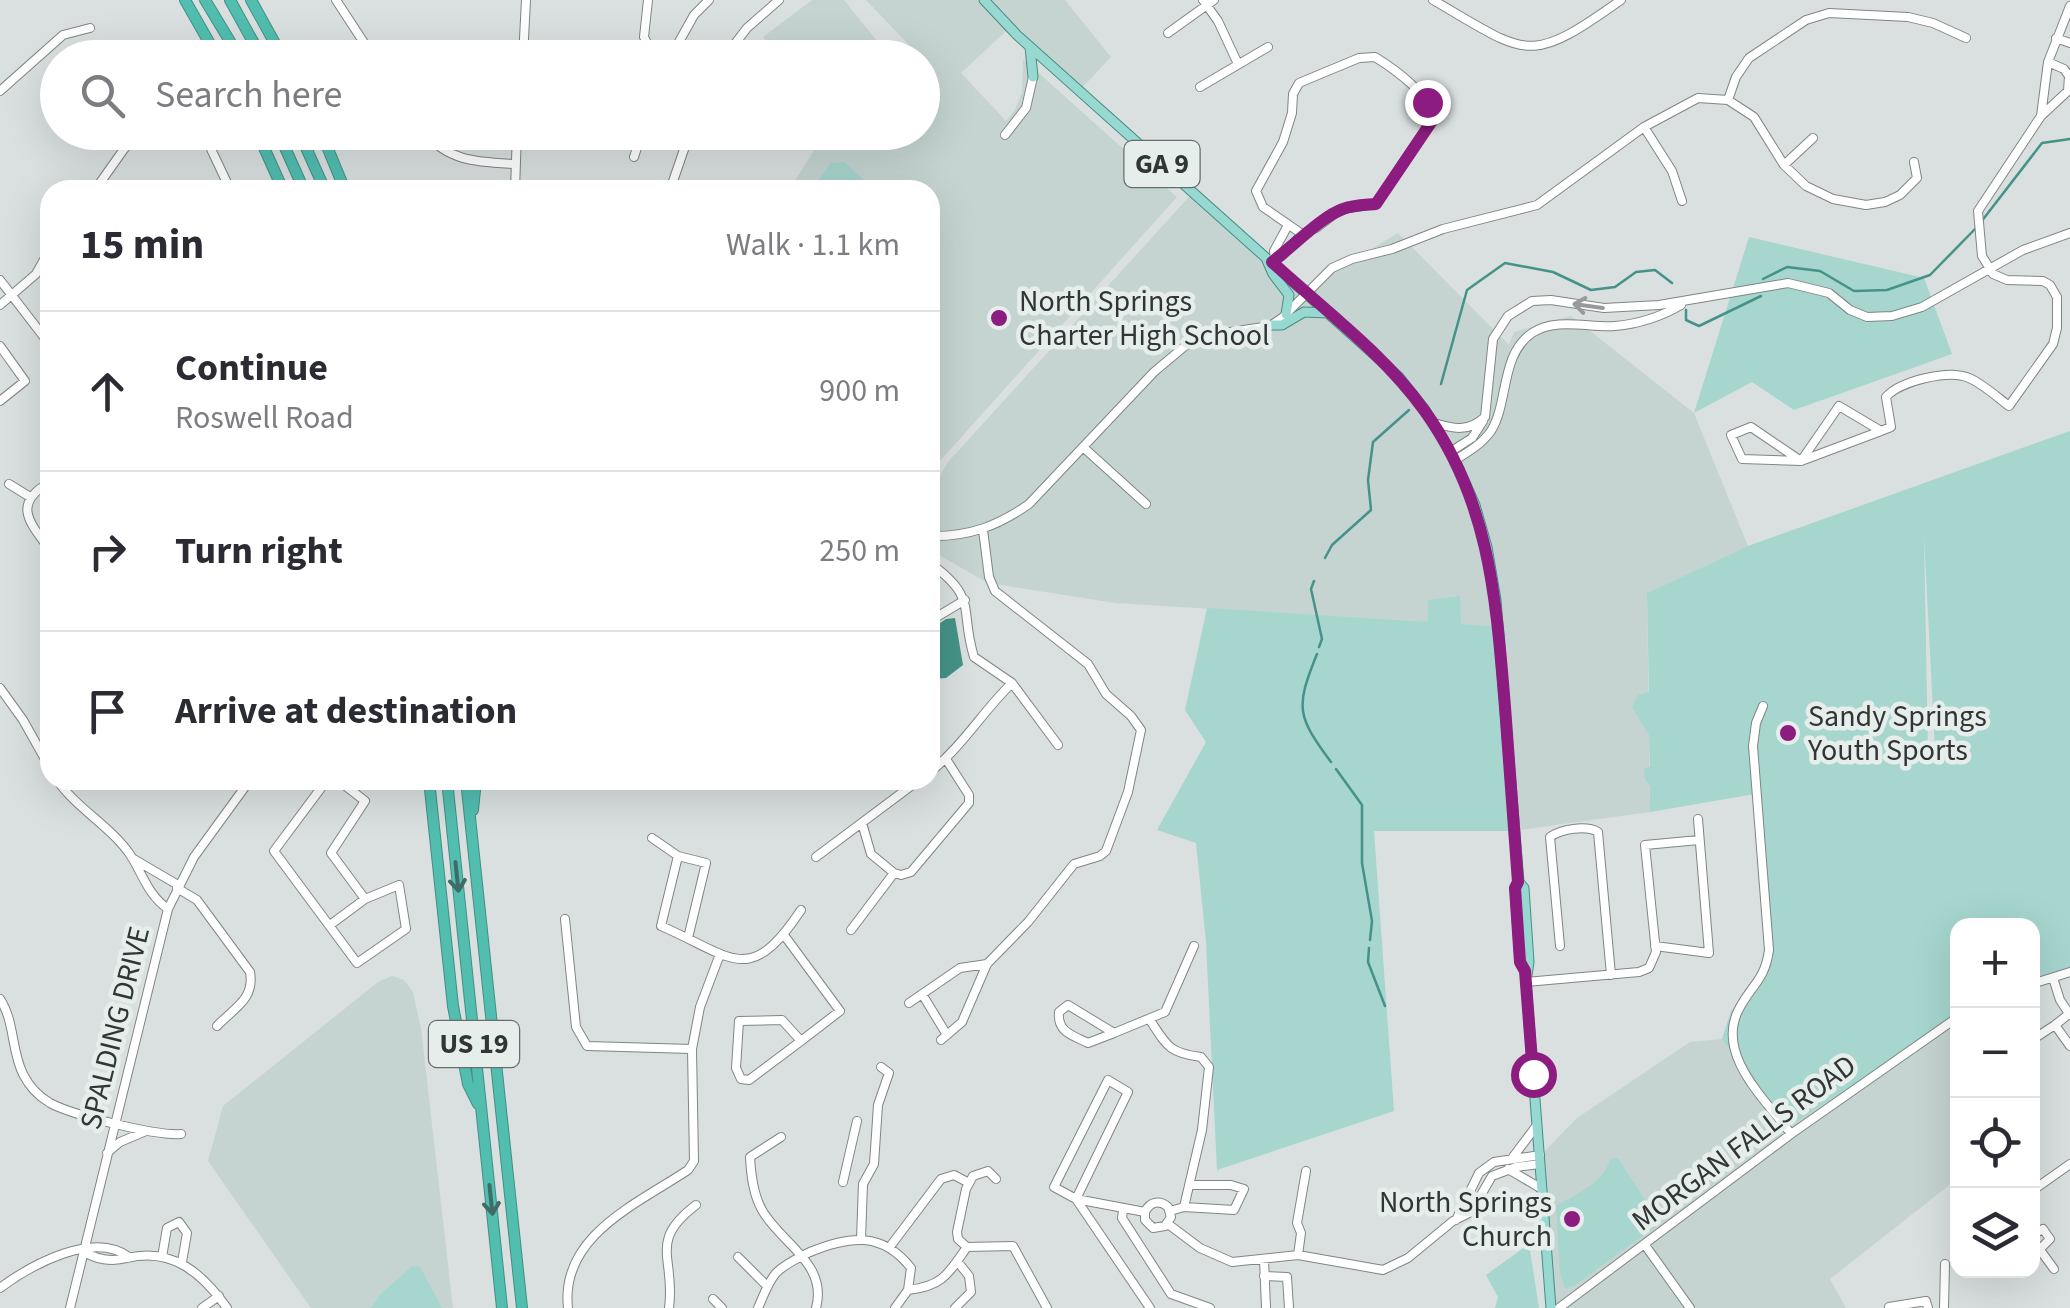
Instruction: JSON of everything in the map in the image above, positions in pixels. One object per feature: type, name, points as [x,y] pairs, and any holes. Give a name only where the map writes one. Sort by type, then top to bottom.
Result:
[{"type":"highway","points":[[185,0],[208,40]]},
{"type":"highway","points":[[205,0],[229,40]]},
{"type":"highway","points":[[230,0],[252,40]]},
{"type":"highway","points":[[251,0],[272,40]]},
{"type":"highway","points":[[264,150],[278,180]]},
{"type":"highway","points":[[286,150],[300,180]]},
{"type":"highway","points":[[307,150],[321,180]]},
{"type":"highway","points":[[328,150],[341,180]]},
{"type":"highway","points":[[431,790],[453,1006],[468,1084],[482,1112]]},
{"type":"highway","name":"US 19","points":[[448,790],[502,1308]]},
{"type":"highway","name":"US 19","points":[[467,790],[522,1308]]},
{"type":"highway","points":[[471,826],[475,790]]},
{"type":"main road","name":"GA 9","points":[[984,0],[1052,67],[1271,258],[1398,376],[1453,456],[1478,515],[1493,581],[1518,882],[1524,888],[1529,962],[1526,976],[1555,1308]]},
{"type":"main road","points":[[1030,46],[1033,77]]},
{"type":"main road","points":[[1033,77],[1038,70],[1052,67]]},
{"type":"main road","points":[[1271,258],[1273,274],[1289,296],[1286,314]]},
{"type":"main road","points":[[1272,325],[1282,326],[1304,312],[1328,312]]},
{"type":"street","points":[[336,0],[362,40]]},
{"type":"street","points":[[524,40],[526,0]]},
{"type":"street","points":[[646,40],[648,0]]},
{"type":"street","points":[[738,40],[779,0]]},
{"type":"street","points":[[1433,0],[1503,40],[1530,47],[1565,38],[1621,0]]},
{"type":"street","points":[[1849,13],[1854,0]]},
{"type":"street","points":[[681,40],[705,1]]},
{"type":"street","points":[[1168,34],[1208,2],[1238,64]]},
{"type":"street","points":[[2040,116],[2048,62],[2070,6]]},
{"type":"street","points":[[1728,100],[1749,58],[1806,20],[1829,13],[1933,22],[1966,38]]},
{"type":"street","points":[[57,40],[90,28]]},
{"type":"street","points":[[2056,38],[2070,44]]},
{"type":"street","points":[[1200,87],[1268,46]]},
{"type":"street","points":[[0,92],[40,56]]},
{"type":"street","points":[[1271,258],[1282,256],[1298,238],[1341,209],[1376,204],[1434,118],[1427,102],[1375,57],[1359,58],[1299,83],[1293,94],[1283,142],[1256,191],[1262,208],[1298,238]]},
{"type":"street","points":[[1801,461],[1751,427],[1731,435],[1742,459],[1801,461],[1892,424],[1886,396],[1894,388],[1918,380],[1969,378],[2009,406],[2053,344],[2057,298],[2050,285],[2044,281],[1998,279],[1982,256],[1978,217],[1984,199],[2040,116],[2061,101],[2070,84],[2064,69],[2048,62]]},
{"type":"street","points":[[1005,134],[1026,108],[1033,77]]},
{"type":"street","points":[[940,535],[983,530],[1029,504],[1154,372],[1185,346],[1211,335],[1272,325],[1332,268],[1352,259],[1537,205],[1644,128],[1698,98],[1728,100],[1754,118],[1784,166],[1806,186],[1833,199],[1866,205],[1900,195],[1916,178],[1914,162]]},
{"type":"street","points":[[1644,128],[1672,170],[1682,201]]},
{"type":"street","points":[[1784,166],[1813,138]]},
{"type":"street","points":[[102,180],[123,150]]},
{"type":"street","points":[[212,150],[226,180]]},
{"type":"street","points":[[443,150],[478,162],[515,164]]},
{"type":"street","points":[[514,180],[516,150]]},
{"type":"street","points":[[634,156],[636,150]]},
{"type":"street","points":[[673,180],[684,150]]},
{"type":"street","points":[[1271,258],[1286,231]]},
{"type":"street","points":[[1453,456],[1472,438],[1485,417],[1492,339],[1508,316],[1532,302],[1551,300],[1604,308],[1685,303],[1788,283],[1829,293],[1850,310],[1878,318],[1908,314],[1988,268],[2070,233]]},
{"type":"street","points":[[4,300],[40,267]]},
{"type":"street","points":[[0,280],[4,300],[40,335]]},
{"type":"street","points":[[1453,456],[1490,433],[1513,358],[1521,342],[1531,334],[1544,326],[1629,324],[1668,313],[1685,303]]},
{"type":"street","points":[[2057,328],[2070,332]]},
{"type":"street","points":[[0,346],[25,381],[0,402]]},
{"type":"street","points":[[1801,461],[1839,406],[1880,431]]},
{"type":"street","points":[[1433,423],[1465,429],[1485,417]]},
{"type":"street","points":[[1083,447],[1146,504]]},
{"type":"street","points":[[9,484],[30,497]]},
{"type":"street","points":[[40,490],[30,497],[28,520],[40,536]]},
{"type":"street","points":[[922,994],[944,1038],[962,1022],[987,964],[1028,922],[1074,864],[1106,851],[1128,792],[1142,730],[1106,694],[1088,664],[995,591],[989,577],[983,530]]},
{"type":"street","points":[[940,571],[966,600],[974,657],[1012,684],[1058,745]]},
{"type":"street","points":[[940,614],[966,600]]},
{"type":"street","points":[[940,764],[1012,684]]},
{"type":"street","points":[[0,688],[40,750]]},
{"type":"street","points":[[1763,706],[1753,746],[1770,950],[1764,974],[1738,1012],[1732,1034],[1742,1068],[1791,1134]]},
{"type":"street","points":[[862,823],[872,854],[894,872],[911,872],[970,803],[970,794],[946,759]]},
{"type":"street","points":[[65,790],[132,858],[197,900],[250,972],[252,984],[247,997],[217,1026]]},
{"type":"street","name":"SPALDING DRIVE","points":[[70,1308],[168,908],[177,886],[243,790]]},
{"type":"street","points":[[320,790],[274,851],[357,963],[406,929],[399,886],[365,899],[330,924]]},
{"type":"street","points":[[351,790],[366,801],[331,853],[365,899]]},
{"type":"street","points":[[816,857],[907,790]]},
{"type":"street","points":[[1655,946],[1708,953],[1698,819]]},
{"type":"street","points":[[1560,946],[1550,837],[1558,831],[1592,829],[1598,832],[1612,975]]},
{"type":"street","points":[[652,838],[678,856],[706,863],[688,938]]},
{"type":"street","points":[[1526,976],[1612,975],[1648,968],[1654,962],[1655,946],[1645,846],[1699,840]]},
{"type":"street","points":[[678,856],[661,926],[720,954],[748,961],[763,954],[784,936],[800,910]]},
{"type":"street","points":[[132,858],[156,900],[168,908]]},
{"type":"street","points":[[851,930],[894,872]]},
{"type":"street","points":[[566,919],[576,1027],[586,1046],[692,1048]]},
{"type":"street","points":[[784,936],[840,1011],[749,1080],[741,1079],[736,1068],[739,1021],[782,1020],[800,1041]]},
{"type":"street","points":[[1114,1033],[1068,1006],[1060,1012],[1058,1021],[1063,1030],[1088,1043],[1150,1020],[1165,1012],[1194,946]]},
{"type":"street","points":[[568,1308],[571,1268],[584,1246],[602,1227],[688,1170],[694,1161],[692,1048],[700,1007],[720,954]]},
{"type":"street","points":[[909,1003],[960,968],[987,964]]},
{"type":"street","points":[[2040,982],[2070,972]]},
{"type":"street","points":[[2040,1035],[2070,1014],[2052,978]]},
{"type":"street","points":[[0,999],[9,1016],[22,1072],[39,1095],[63,1108],[148,1131],[181,1134]]},
{"type":"street","points":[[1150,1020],[1170,1050],[1200,1058],[1209,1066],[1202,1130],[1184,1208]]},
{"type":"street","name":"MORGAN FALLS ROAD","points":[[1555,1308],[1950,1023]]},
{"type":"street","points":[[2054,1026],[2070,1046]]},
{"type":"street","points":[[861,1239],[864,1184],[874,1164],[878,1105],[890,1073],[881,1067]]},
{"type":"street","points":[[1076,1198],[1128,1092],[1108,1080],[1054,1188],[1076,1198],[1145,1212]]},
{"type":"street","points":[[843,1182],[857,1121]]},
{"type":"street","points":[[1511,1158],[1538,1125]]},
{"type":"street","points":[[107,1154],[120,1142],[148,1131]]},
{"type":"street","points":[[854,1134],[877,1138]]},
{"type":"street","points":[[781,1137],[750,1157],[752,1178],[768,1219],[816,1276],[816,1308]]},
{"type":"street","points":[[1456,1220],[1479,1174],[1494,1162],[1540,1159]]},
{"type":"street","points":[[1168,1224],[1213,1255],[1232,1262],[1298,1255],[1377,1271],[1394,1267],[1462,1218],[1476,1206],[1492,1176],[1540,1159]]},
{"type":"street","points":[[2036,1188],[2070,1164]]},
{"type":"street","points":[[1508,1169],[1542,1189]]},
{"type":"street","points":[[996,1179],[988,1171],[974,1176],[958,1240],[967,1247],[1013,1246],[1047,1308]]},
{"type":"street","points":[[1298,1255],[1297,1224],[1306,1172]]},
{"type":"street","points":[[889,1248],[941,1178],[954,1175],[970,1183]]},
{"type":"street","points":[[1145,1212],[1159,1202],[1170,1210],[1234,1210],[1244,1189],[1231,1185],[1190,1185]]},
{"type":"street","points":[[1076,1198],[1150,1308]]},
{"type":"street","points":[[669,1308],[668,1236],[675,1221],[696,1205]]},
{"type":"street","points":[[1123,1210],[1122,1218],[1172,1294],[1210,1308]]},
{"type":"street","points":[[1168,1224],[1170,1210]]},
{"type":"street","points":[[1145,1212],[1150,1226],[1161,1228],[1168,1224]]},
{"type":"street","points":[[162,1257],[167,1228],[179,1222],[187,1232],[182,1262]]},
{"type":"street","points":[[2040,1232],[2043,1230],[2050,1240],[2040,1249],[2054,1269]]},
{"type":"street","points":[[758,1308],[778,1270],[839,1240],[861,1239],[899,1253],[911,1268],[908,1290],[899,1307]]},
{"type":"street","points":[[1644,1245],[1690,1308]]},
{"type":"street","points":[[0,1288],[34,1266],[92,1246],[121,1251],[130,1257],[162,1257],[182,1262],[202,1276],[228,1308]]},
{"type":"street","points":[[908,1290],[928,1288],[943,1281],[967,1247]]},
{"type":"street","points":[[738,1257],[767,1286]]},
{"type":"street","points":[[1264,1259],[1266,1308]]},
{"type":"street","points":[[955,1308],[971,1292],[969,1276],[957,1261]]},
{"type":"street","points":[[1944,1308],[1945,1264]]},
{"type":"street","points":[[1264,1276],[1286,1277],[1288,1308]]},
{"type":"street","points":[[202,1308],[219,1296]]},
{"type":"street","points":[[712,1298],[722,1308]]},
{"type":"street","points":[[1889,1308],[1926,1301],[1928,1308]]},
{"type":"shaded area","points":[[812,0],[844,0],[876,40],[766,40],[763,37]]},
{"type":"shaded area","name":"North Springs Charter High School","points":[[866,0],[1065,0],[1111,57],[1078,92],[1006,31],[961,73],[1006,121],[1022,92],[1023,59],[1177,197],[940,461],[940,180],[795,180],[814,150],[940,150],[940,40],[904,40]]},
{"type":"shaded area","points":[[844,162],[864,180],[818,180],[831,163]]},
{"type":"shaded area","points":[[1196,189],[1299,293],[1398,233],[1509,345],[1514,332],[1571,316],[1694,413],[1748,546],[1647,593],[1650,812],[1513,831],[1506,761],[1504,627],[1116,603],[988,583],[940,556],[940,476],[948,462]]},
{"type":"shaded area","points":[[1749,237],[1924,278],[1952,354],[1794,410],[1752,382],[1694,413]]},
{"type":"shaded area","points":[[2070,431],[2070,976],[2040,985],[2040,918],[1950,918],[1950,1024],[1784,1129],[1722,1039],[1731,1011],[1760,984],[1767,942],[1755,794],[1650,812],[1650,786],[1644,768],[1650,767],[1649,735],[1632,707],[1638,695],[1649,692],[1647,593],[1748,546]],"holes":[[[1924,536],[1935,750],[1930,758],[1928,754]]]},
{"type":"shaded area","points":[[1460,596],[1461,624],[1505,627],[1506,761],[1513,831],[1374,831],[1394,1111],[1217,1170],[1206,942],[1196,843],[1157,830],[1206,742],[1185,710],[1207,608],[1428,622],[1428,600]]},
{"type":"shaded area","points":[[955,618],[963,665],[940,678],[940,623]]},
{"type":"shaded area","points":[[392,976],[404,980],[413,992],[421,1028],[453,1308],[311,1308],[208,1161],[223,1106],[378,982]]},
{"type":"shaded area","points":[[1950,1023],[1950,1185],[1830,1279],[1846,1308],[1552,1308],[1540,1156],[1577,1118],[1690,1042],[1722,1039],[1763,1100]]},
{"type":"shaded area","points":[[1618,1158],[1660,1223],[1574,1286],[1565,1288],[1560,1274],[1556,1206],[1588,1187],[1602,1175],[1610,1159]]},
{"type":"shaded area","points":[[1525,1247],[1530,1250],[1539,1308],[1495,1308],[1498,1297],[1486,1275]]},
{"type":"shaded area","points":[[412,1266],[420,1267],[442,1308],[371,1308],[380,1295]]},
{"type":"waterway","points":[[1981,222],[2042,143],[2070,139]]},
{"type":"waterway","points":[[1763,279],[1787,267],[1820,271],[1854,291],[1887,290],[1930,275],[1976,228]]},
{"type":"waterway","points":[[1441,384],[1467,290],[1505,263],[1553,272],[1591,290],[1615,287],[1636,272],[1655,270],[1672,283]]},
{"type":"waterway","points":[[1686,310],[1686,320],[1699,326],[1761,296]]},
{"type":"waterway","points":[[1325,558],[1332,545],[1371,510],[1368,480],[1373,442],[1409,410]]},
{"type":"waterway","points":[[1314,581],[1311,589],[1322,639],[1319,647]]},
{"type":"waterway","points":[[1317,654],[1305,687],[1303,711],[1311,733],[1331,762]]},
{"type":"waterway","points":[[1336,769],[1362,805],[1362,863],[1372,921],[1370,940]]},
{"type":"waterway","points":[[1369,948],[1368,962],[1385,1006]]},
{"type":"place","name":"North Springs Charter High School","points":[[999,318]]},
{"type":"place","name":"Sandy Springs Youth Sports","points":[[1788,733]]},
{"type":"place","name":"North Springs Church","points":[[1572,1219]]},
{"type":"route","points":[[1427,102],[1434,118],[1376,204],[1341,209],[1302,234],[1272,262],[1398,376],[1455,460],[1475,505],[1496,600],[1518,882],[1515,888],[1520,962],[1525,971],[1533,1074]]}]
